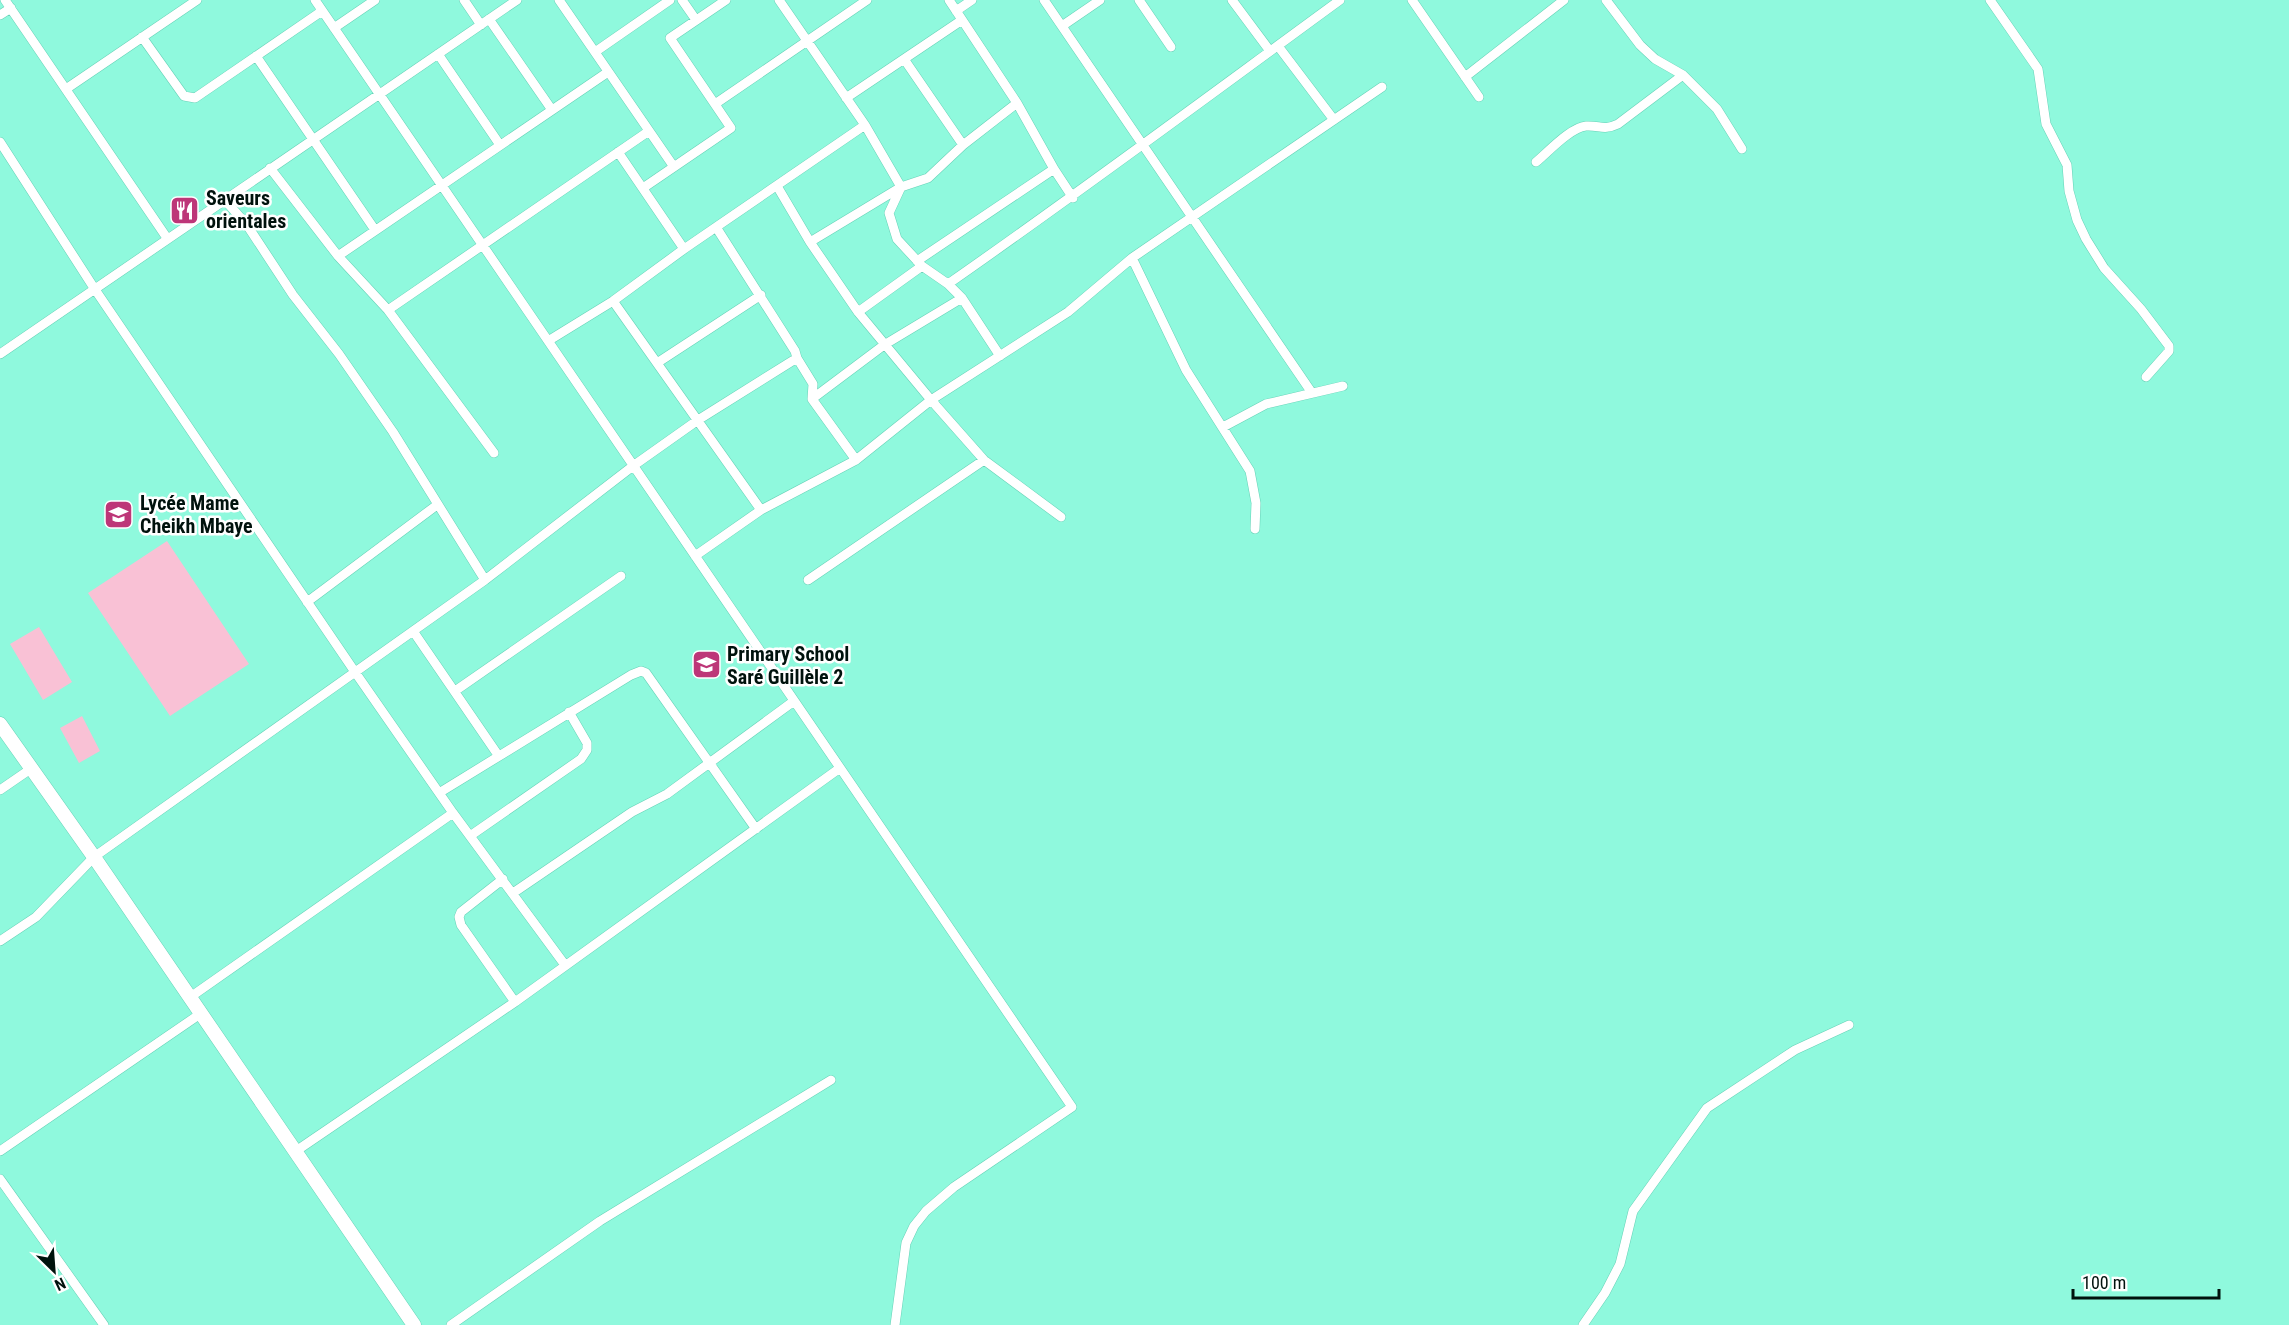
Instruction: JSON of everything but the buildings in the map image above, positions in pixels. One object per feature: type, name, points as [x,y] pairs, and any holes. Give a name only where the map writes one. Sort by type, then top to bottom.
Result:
[{"type":"main road","points":[[0,724],[94,857],[414,1325]]},
{"type":"street","points":[[66,89],[197,0]]},
{"type":"street","points":[[315,0],[1072,1107],[954,1187],[926,1211],[914,1226],[906,1244],[895,1325]]},
{"type":"street","points":[[334,28],[375,0]]},
{"type":"street","points":[[464,0],[481,24]]},
{"type":"street","points":[[0,354],[517,0]]},
{"type":"street","points":[[559,0],[674,167]]},
{"type":"street","points":[[595,52],[670,0]]},
{"type":"street","points":[[682,0],[696,20]]},
{"type":"street","points":[[643,188],[731,128],[670,38],[726,0]]},
{"type":"street","points":[[779,0],[865,126],[901,187]]},
{"type":"street","points":[[715,104],[867,0]]},
{"type":"street","points":[[949,0],[1017,103],[1072,198]]},
{"type":"street","points":[[956,11],[972,0]]},
{"type":"street","points":[[1044,0],[1312,393]]},
{"type":"street","points":[[1062,26],[1100,0]]},
{"type":"street","points":[[1139,0],[1171,47]]},
{"type":"street","points":[[1232,0],[1334,120]]},
{"type":"street","points":[[948,284],[1072,198],[1142,144],[1340,0]]},
{"type":"street","points":[[1412,0],[1479,97]]},
{"type":"street","points":[[1465,77],[1564,0]]},
{"type":"street","points":[[1606,0],[1640,45],[1655,59],[1683,75],[1717,109],[1742,149]]},
{"type":"street","points":[[1990,0],[2038,69],[2046,124],[2067,165],[2069,191],[2077,220],[2086,239],[2104,268],[2141,309],[2169,346],[2169,351],[2146,377]]},
{"type":"street","points":[[0,15],[8,4],[167,238]]},
{"type":"street","points":[[142,38],[184,96],[195,98],[322,11]]},
{"type":"street","points":[[489,18],[552,110]]},
{"type":"street","points":[[846,98],[962,20]]},
{"type":"street","points":[[438,54],[500,145]]},
{"type":"street","points":[[256,56],[375,230]]},
{"type":"street","points":[[904,59],[963,146]]},
{"type":"street","points":[[338,256],[608,72]]},
{"type":"street","points":[[1536,162],[1573,131],[1585,126],[1608,129],[1618,124],[1683,75]]},
{"type":"street","points":[[695,556],[761,510],[856,460],[931,400],[1068,312],[1132,258],[1382,87]]},
{"type":"street","points":[[810,242],[901,187],[928,178],[963,146],[1017,103]]},
{"type":"street","points":[[548,341],[613,301],[684,249],[865,126]]},
{"type":"street","points":[[388,310],[649,131]]},
{"type":"street","points":[[0,142],[94,288],[355,672],[453,813],[565,965]]},
{"type":"street","points":[[618,152],[684,249]]},
{"type":"street","points":[[270,168],[338,256],[388,310],[494,453]]},
{"type":"street","points":[[858,312],[920,264],[1054,169]]},
{"type":"street","points":[[777,186],[810,242],[858,312],[931,400],[984,460],[1061,517]]},
{"type":"street","points":[[901,187],[889,213],[897,239],[920,264],[948,284],[962,298],[1000,357]]},
{"type":"street","points":[[224,199],[247,225],[293,295],[346,364],[393,432],[485,580]]},
{"type":"street","points":[[716,227],[795,351],[813,384],[812,399],[856,460]]},
{"type":"street","points":[[1132,258],[1186,370],[1250,471],[1256,503],[1255,529]]},
{"type":"street","points":[[657,363],[761,295]]},
{"type":"street","points":[[812,399],[884,345],[962,298]]},
{"type":"street","points":[[613,301],[761,510]]},
{"type":"street","points":[[0,941],[36,917],[94,857],[485,580],[633,466],[698,420],[797,358]]},
{"type":"street","points":[[1223,427],[1266,404],[1343,386]]},
{"type":"street","points":[[808,580],[984,460]]},
{"type":"street","points":[[307,602],[437,505]]},
{"type":"street","points":[[455,691],[621,576]]},
{"type":"street","points":[[413,631],[498,755]]},
{"type":"street","points":[[439,793],[569,712],[641,671],[646,673],[756,829]]},
{"type":"street","points":[[513,893],[632,812],[667,794],[794,702]]},
{"type":"street","points":[[470,836],[581,759],[587,750],[587,743],[569,712]]},
{"type":"street","points":[[0,790],[32,768]]},
{"type":"street","points":[[296,1151],[515,1002],[840,768]]},
{"type":"street","points":[[189,998],[453,813]]},
{"type":"street","points":[[502,879],[460,912],[459,917],[461,925],[515,1002]]},
{"type":"street","points":[[0,1151],[200,1014]]},
{"type":"street","points":[[1583,1325],[1605,1293],[1620,1264],[1633,1211],[1707,1108],[1795,1050],[1849,1024]]},
{"type":"street","points":[[450,1325],[600,1221],[831,1080]]},
{"type":"street","points":[[0,1179],[104,1325]]},
{"type":"shaded area","points":[[167,541],[249,664],[170,716],[88,593]]},
{"type":"shaded area","points":[[39,627],[72,682],[43,700],[10,644]]},
{"type":"shaded area","points":[[82,716],[100,751],[79,763],[60,728]]},
{"type":"place","name":"Saveurs orientales","points":[[185,210]]},
{"type":"place","name":"Lycée Mame Cheikh Mbaye","points":[[119,515]]},
{"type":"place","name":"Primary School Saré Guillèle 2","points":[[706,665]]}]
